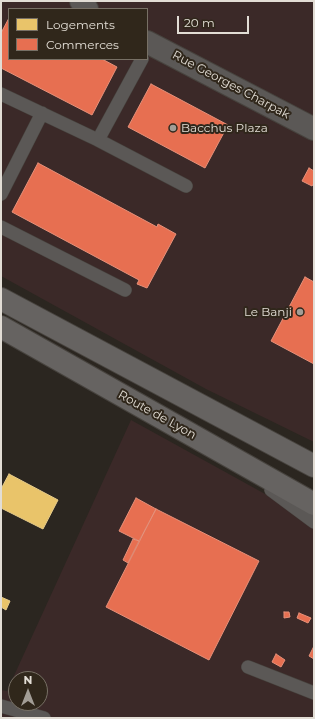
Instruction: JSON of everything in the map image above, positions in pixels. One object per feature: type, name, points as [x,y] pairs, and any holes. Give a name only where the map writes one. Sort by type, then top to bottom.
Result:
[{"type":"main road","points":[[1,299],[314,466]]},
{"type":"main road","name":"Route de Lyon","points":[[1,327],[314,504]]},
{"type":"street","name":"Rue Georges Charpak","points":[[148,49],[314,129]]},
{"type":"lane","points":[[98,140],[140,60]]},
{"type":"lane","points":[[1,94],[98,140],[186,186]]},
{"type":"lane","points":[[1,194],[42,114]]},
{"type":"lane","points":[[1,227],[125,290]]},
{"type":"lane","points":[[215,448],[314,522]]},
{"type":"lane","points":[[248,667],[314,693]]},
{"type":"lane","points":[[1,706],[44,718]]},
{"type":"shaded area","points":[[1,1],[314,1],[314,442],[206,389],[1,276]]},
{"type":"shaded area","points":[[131,420],[314,521],[314,718],[1,718],[1,690],[7,691],[8,689],[8,711],[48,711],[48,671],[16,671]]},
{"type":"building: Logements","points":[[9,474],[58,500],[43,529],[1,508],[1,489]]},
{"type":"building: Logements","points":[[1,597],[10,601],[6,610],[1,607]]},
{"type":"building: Commerces","points":[[8,20],[8,60],[104,60],[117,67],[92,115],[1,68],[1,33]]},
{"type":"building: Commerces","points":[[151,84],[228,125],[205,168],[128,127]]},
{"type":"building: Commerces","points":[[38,163],[157,227],[158,224],[176,234],[147,288],[137,284],[139,280],[12,212]]},
{"type":"building: Commerces","points":[[309,168],[314,171],[314,183],[312,186],[302,181]]},
{"type":"building: Commerces","name":"Le Banji","points":[[305,277],[314,282],[314,364],[271,341]]},
{"type":"building: Commerces","points":[[136,498],[156,509],[139,541],[119,531]]},
{"type":"building: Commerces","points":[[156,509],[259,561],[209,660],[106,607]]},
{"type":"building: Commerces","points":[[133,539],[139,541],[128,563],[123,560]]},
{"type":"building: Commerces","points":[[284,612],[289,612],[290,617],[284,618]]},
{"type":"building: Commerces","points":[[299,613],[311,618],[308,623],[297,618]]},
{"type":"building: Commerces","points":[[314,646],[314,659],[309,656]]},
{"type":"building: Commerces","points":[[276,654],[285,660],[281,667],[272,662]]},
{"type":"place","name":"Bacchus Plaza","points":[[173,128]]},
{"type":"place","name":"Le Banji","points":[[300,312]]}]
